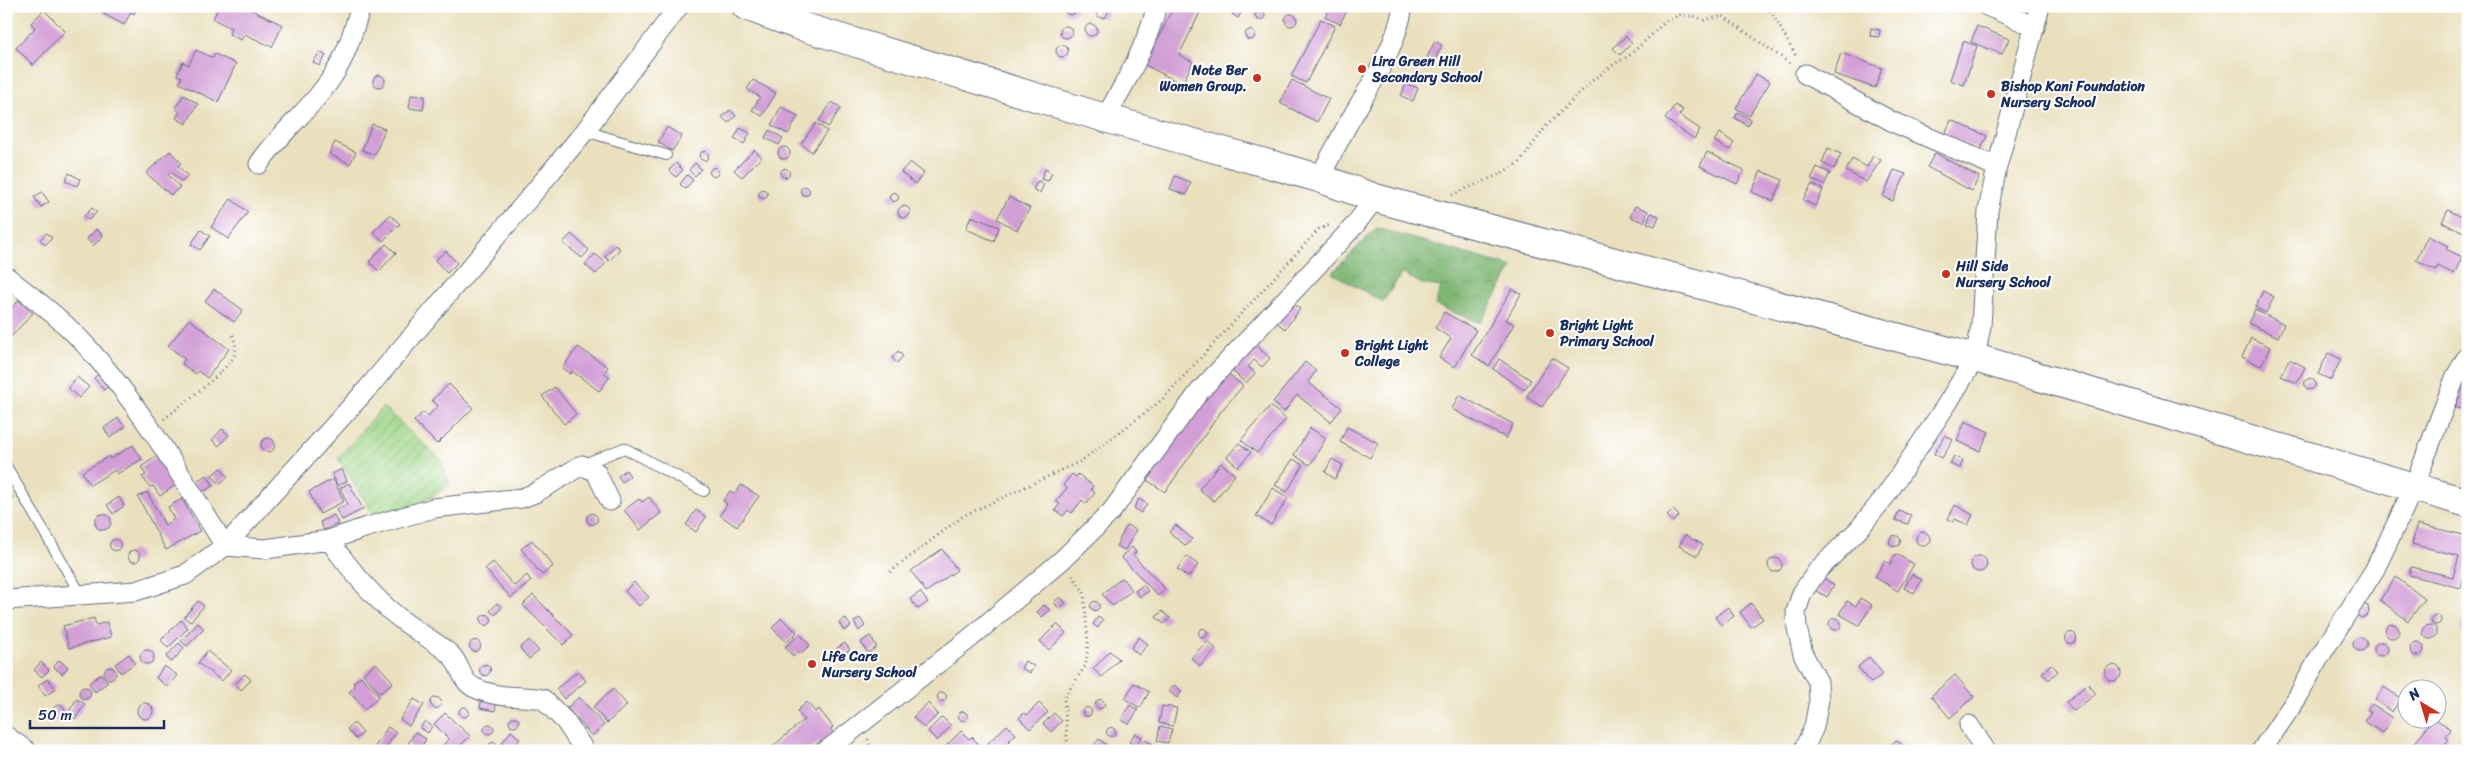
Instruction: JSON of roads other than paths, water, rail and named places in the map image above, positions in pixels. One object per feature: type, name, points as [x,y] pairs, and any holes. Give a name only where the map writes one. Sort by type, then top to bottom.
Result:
[{"type":"street","points":[[258,164],[335,72],[348,47],[361,6]]},
{"type":"street","points":[[6,600],[136,591],[186,575],[225,546],[368,388],[585,131],[679,6]]},
{"type":"street","points":[[746,6],[797,25],[1105,118],[1319,178],[1375,198],[1975,358],[2468,503]]},
{"type":"street","points":[[1105,118],[1135,68],[1150,33],[1157,6]]},
{"type":"street","points":[[1319,178],[1347,125],[1386,59],[1400,23],[1403,6]]},
{"type":"street","points":[[1987,6],[2035,27]]},
{"type":"street","points":[[1804,751],[1814,727],[1819,700],[1818,682],[1803,654],[1797,628],[1796,612],[1802,593],[1818,570],[1859,529],[1887,494],[1948,404],[1975,358],[1981,326],[1988,211],[1997,167],[2040,6]]},
{"type":"street","points":[[1805,74],[1895,123],[1997,167]]},
{"type":"street","points":[[826,751],[969,639],[1062,560],[1111,512],[1199,392],[1355,225],[1375,198]]},
{"type":"street","points":[[6,276],[89,348],[129,397],[152,429],[225,546]]},
{"type":"street","points":[[2261,751],[2297,698],[2318,658],[2375,569],[2414,487],[2455,378],[2468,355]]},
{"type":"street","points":[[225,546],[265,549],[329,540],[434,508],[522,498],[535,493],[582,465],[596,472],[610,501]]},
{"type":"street","points":[[329,540],[344,562],[379,599],[398,617],[453,658],[466,681],[473,688],[500,697],[543,699],[565,721],[585,751]]},
{"type":"street","points":[[1969,724],[1986,751]]},
{"type":"street","points":[[6,736],[27,751]]},
{"type":"lane","points":[[585,131],[666,155]]},
{"type":"lane","points":[[582,465],[624,448],[704,491]]},
{"type":"lane","points":[[6,466],[81,595]]},
{"type":"place","name":"Lira Green Hill Secondary School","points":[[1362,69]]},
{"type":"place","name":"Note Ber Women Group.","points":[[1257,78]]},
{"type":"place","name":"Bishop Kani Foundation Nursery School","points":[[1991,94]]},
{"type":"place","name":"Hill Side Nursery School","points":[[1946,274]]},
{"type":"place","name":"Bright Light Primary School","points":[[1550,333]]},
{"type":"place","name":"Bright Light College","points":[[1345,353]]},
{"type":"place","name":"Life Care Nursery School","points":[[812,664]]}]
